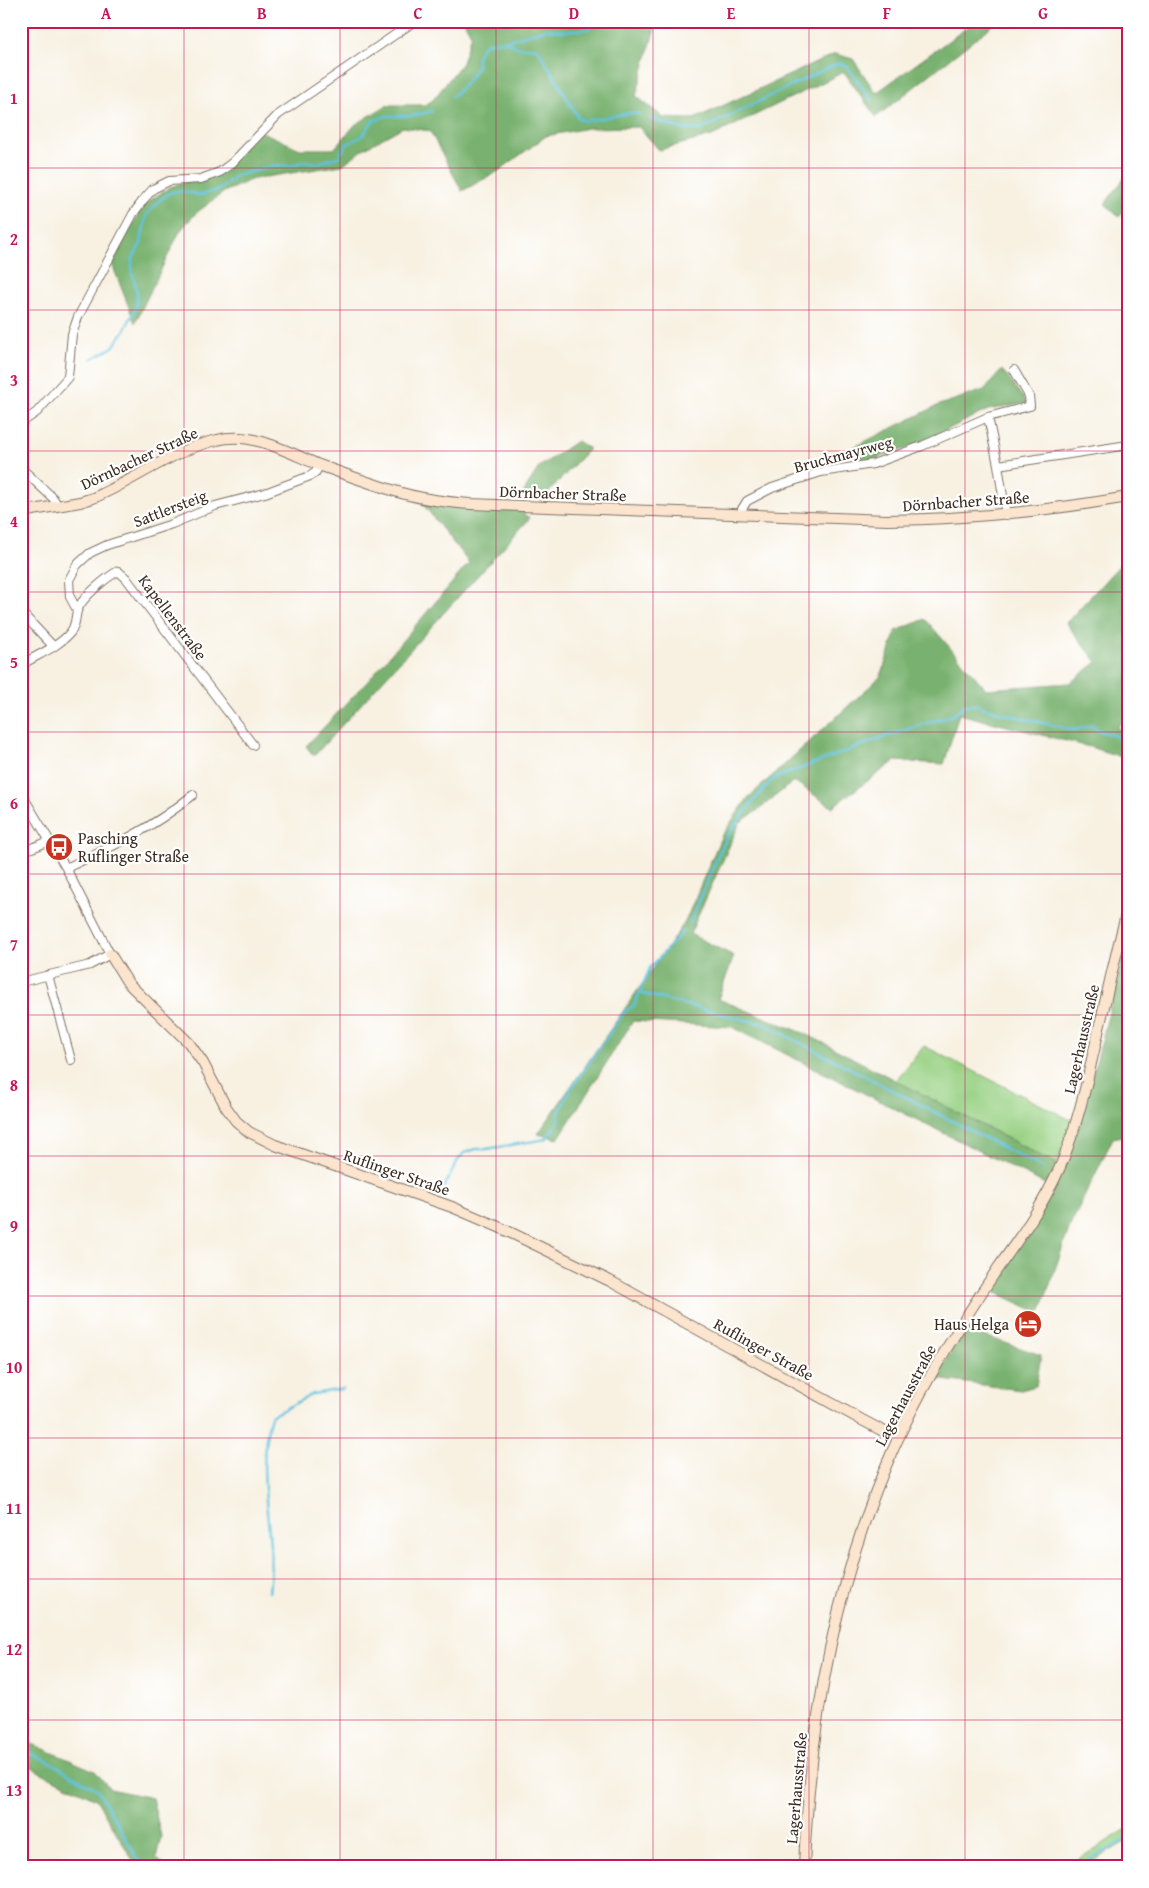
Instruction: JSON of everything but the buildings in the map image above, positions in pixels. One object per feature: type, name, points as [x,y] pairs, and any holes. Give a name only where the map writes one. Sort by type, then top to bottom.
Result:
[{"type":"street","points":[[21,423],[34,416],[68,377],[72,334],[78,317],[133,214],[149,193],[168,181],[201,179],[220,172],[233,162],[287,108],[415,21]]},
{"type":"street","name":"Bruckmayrweg","points":[[742,515],[742,509],[747,501],[772,488],[821,472],[873,464],[922,446],[988,416],[1030,406],[1029,396],[1014,370]]},
{"type":"street","points":[[988,416],[1006,515]]},
{"type":"street","name":"Dörnbacher Straße","points":[[21,512],[93,498],[183,453],[224,438],[243,438],[261,442],[320,465],[406,494],[450,502],[887,520],[952,519],[1006,515],[1063,508],[1128,496]]},
{"type":"street","points":[[998,465],[1128,445]]},
{"type":"street","name":"Sattlersteig","points":[[77,610],[70,597],[69,580],[77,564],[90,553],[172,524],[215,506],[265,493],[310,476],[315,473],[320,465]]},
{"type":"street","points":[[21,468],[53,498],[58,506]]},
{"type":"street","name":"Kapellenstraße","points":[[21,665],[66,637],[73,629],[77,610],[86,598],[118,571],[253,745]]},
{"type":"street","points":[[21,612],[53,646]]},
{"type":"street","name":"Ruflinger Straße","points":[[21,793],[66,868],[110,954],[128,983],[188,1043],[203,1063],[229,1113],[249,1132],[275,1144],[458,1209],[501,1228],[610,1281],[862,1420],[883,1431],[899,1436]]},
{"type":"street","points":[[66,868],[136,836],[162,820],[193,795]]},
{"type":"street","points":[[21,852],[50,841]]},
{"type":"street","name":"Lagerhausstraße","points":[[804,1867],[812,1764],[828,1653],[844,1591],[867,1516],[899,1436],[941,1358],[1042,1204],[1061,1164],[1080,1111],[1128,908]]},
{"type":"street","points":[[21,982],[90,965],[110,954]]},
{"type":"street","points":[[48,975],[71,1060]]},
{"type":"green space","points":[[464,21],[657,21],[636,96],[664,118],[694,119],[835,54],[853,59],[876,93],[976,21],[998,21],[876,117],[844,72],[712,136],[659,150],[639,127],[588,128],[546,136],[497,172],[462,191],[430,131],[403,127],[365,148],[342,165],[253,179],[224,192],[196,213],[180,231],[135,323],[112,264],[143,205],[170,187],[202,176],[229,162],[260,131],[300,149],[334,149],[355,125],[387,105],[425,105],[433,100],[462,63],[471,34]]},
{"type":"green space","points":[[1128,173],[1128,208],[1119,217],[1105,204]]},
{"type":"green space","points":[[1002,370],[1027,403],[988,410],[911,447],[861,463],[854,447],[939,405],[984,390]]},
{"type":"green space","points":[[577,441],[589,449],[542,499],[519,500],[539,467]]},
{"type":"green space","points":[[422,503],[467,509],[518,510],[530,518],[314,756],[306,746],[367,682],[469,563]]},
{"type":"green space","points":[[1128,556],[1128,712],[1117,728],[1128,733],[1128,759],[1090,747],[959,714],[944,764],[895,761],[832,807],[794,781],[757,811],[740,822],[690,934],[734,956],[718,999],[806,1034],[1057,1164],[1047,1185],[732,1027],[633,1021],[558,1139],[538,1134],[685,922],[722,835],[748,798],[881,676],[896,631],[925,619],[986,689],[1070,683],[1097,662],[1066,623]]},
{"type":"green space","points":[[1123,957],[1128,959],[1128,1135],[1113,1138],[1070,1226],[1040,1313],[990,1290],[1038,1217],[1082,1118]]},
{"type":"green space","points":[[924,1046],[1073,1121],[1057,1164],[895,1081]]},
{"type":"green space","points":[[964,1329],[1041,1355],[1036,1386],[1021,1390],[936,1379]]},
{"type":"green space","points":[[21,1739],[95,1771],[110,1789],[152,1798],[161,1836],[156,1858],[167,1867],[137,1867],[96,1799],[21,1763]]},
{"type":"green space","points":[[1128,1828],[1128,1840],[1084,1867],[1066,1867]]},
{"type":"waterway","points":[[452,97],[465,84],[477,67],[477,57],[482,47],[489,42],[505,41],[547,29],[562,31],[588,29],[596,21]]},
{"type":"waterway","points":[[505,41],[519,48],[533,47],[538,49],[579,119],[585,121],[630,113],[639,114]]},
{"type":"waterway","points":[[650,119],[683,129],[700,130],[840,63],[847,66],[873,102]]},
{"type":"waterway","points":[[92,359],[113,347],[136,308],[137,292],[132,273],[132,260],[141,243],[146,216],[160,200],[171,192],[182,191],[200,195],[219,190],[235,176],[276,165],[290,166],[305,161],[317,163],[338,157],[347,144],[362,136],[373,121],[387,116],[412,116],[432,111]]},
{"type":"waterway","points":[[690,923],[718,855],[730,832],[773,779],[881,738],[953,715],[965,705],[980,705],[1000,713],[1074,730],[1093,725],[1097,730],[1128,740]]},
{"type":"waterway","points":[[441,1193],[458,1160],[464,1153],[476,1149],[487,1149],[546,1139],[557,1124],[559,1112],[570,1090],[626,1010],[634,1006],[650,968],[683,931]]},
{"type":"waterway","points":[[639,993],[766,1025],[1043,1168]]},
{"type":"waterway","points":[[269,1592],[271,1570],[264,1460],[271,1416],[313,1394],[343,1389]]},
{"type":"waterway","points":[[21,1750],[46,1760],[98,1790],[140,1863],[146,1867]]},
{"type":"waterway","points":[[1078,1867],[1128,1838]]},
{"type":"place","name":"Pasching Ruflinger Straße","points":[[59,847]]},
{"type":"place","name":"Haus Helga","points":[[1028,1324]]}]
